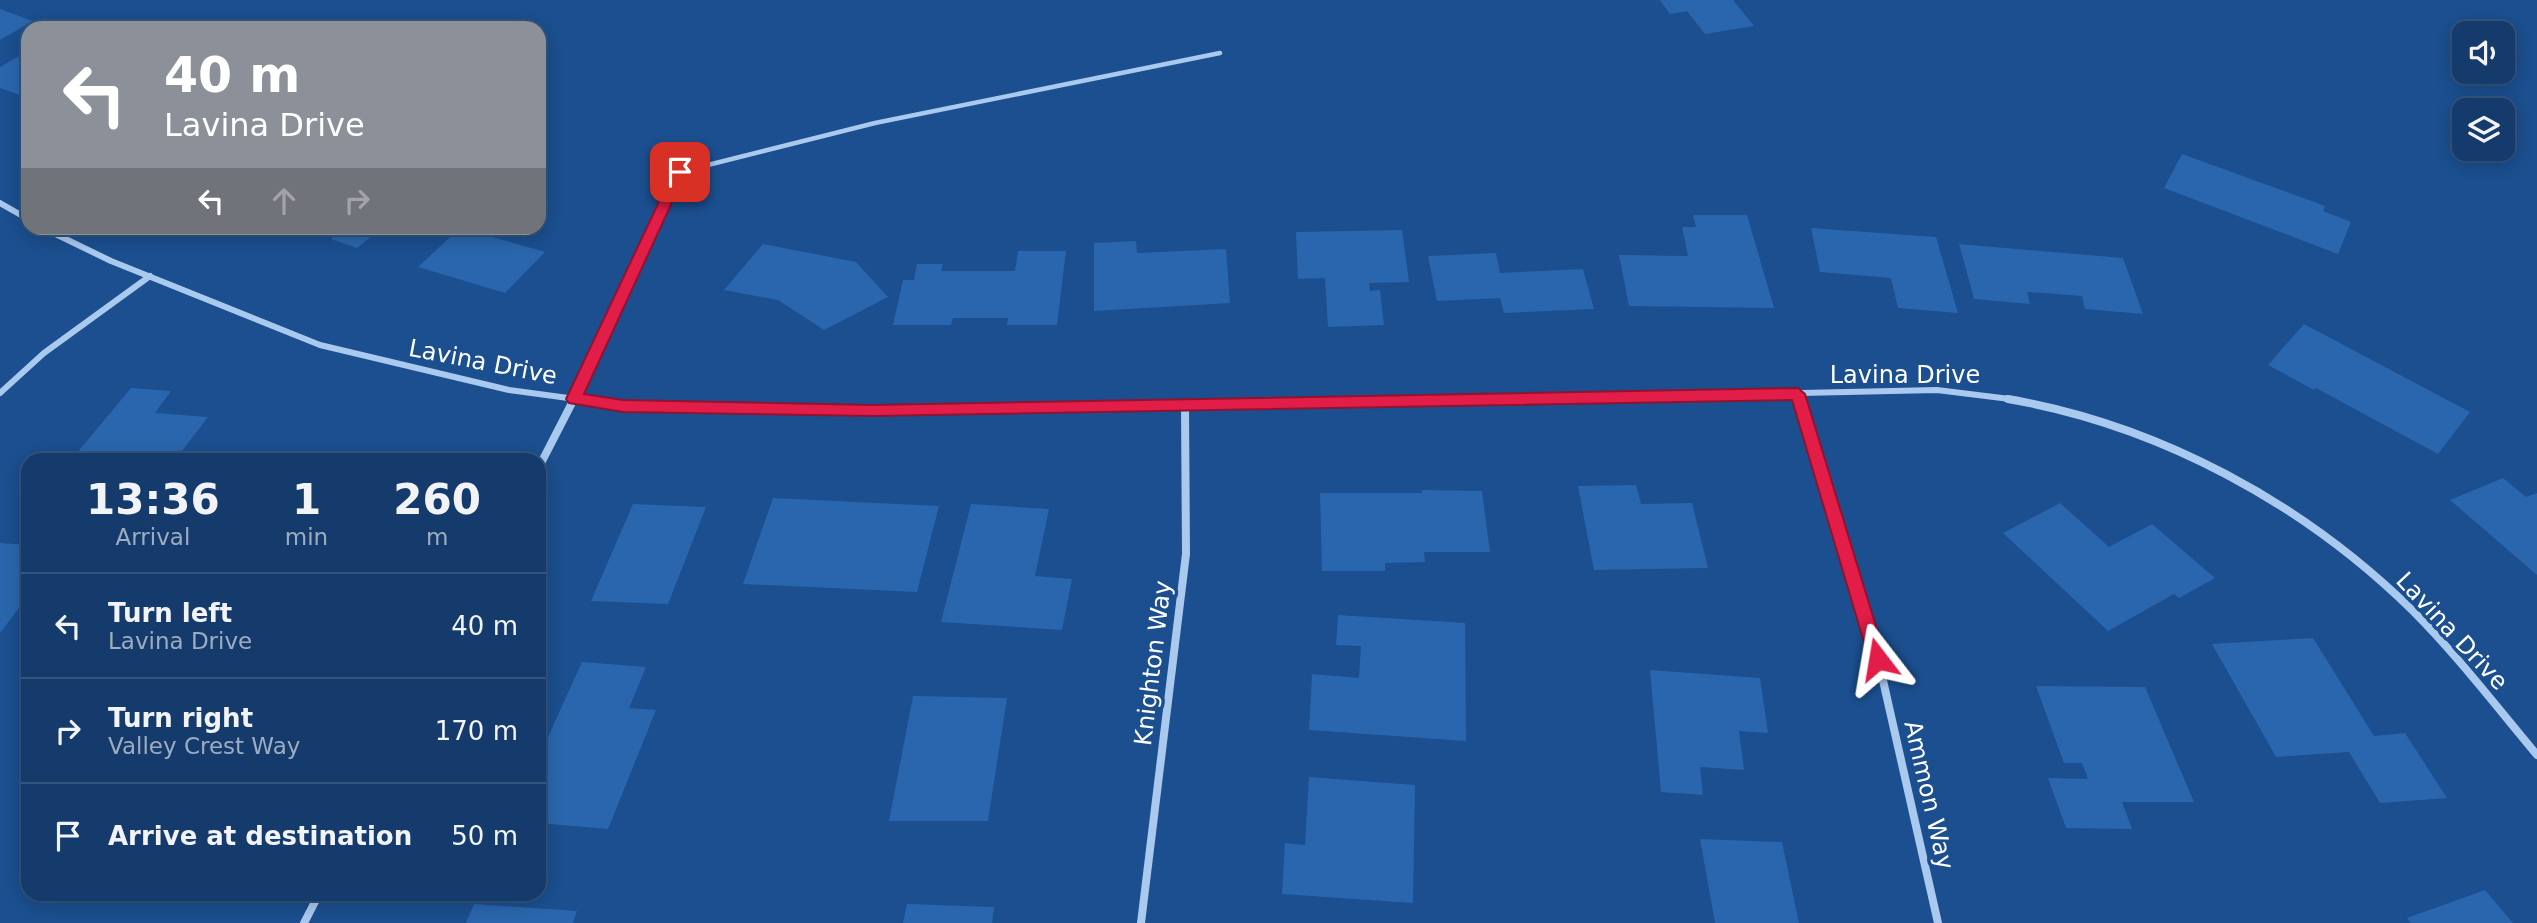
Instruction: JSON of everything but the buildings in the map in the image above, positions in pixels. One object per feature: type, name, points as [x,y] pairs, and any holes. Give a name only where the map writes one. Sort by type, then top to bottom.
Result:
[{"type":"street","points":[[546,453],[680,172]]},
{"type":"street","points":[[0,203],[21,215]]},
{"type":"street","name":"Lavina Drive","points":[[57,235],[215,305],[320,345],[509,390],[623,406],[859,410],[1185,407],[1937,390],[1982,393],[2024,400],[2106,421],[2190,454],[2254,489],[2326,538],[2377,578],[2427,625],[2537,755]]},
{"type":"street","points":[[0,393],[44,354],[150,276]]},
{"type":"street","name":"Ammon Way","points":[[1798,394],[1871,632],[1938,923]]},
{"type":"street","name":"Knighton Way","points":[[1141,923],[1186,554],[1185,407]]},
{"type":"street","points":[[304,923],[315,901]]},
{"type":"lane","points":[[680,172],[875,123],[1220,52]]},
{"type":"route","points":[[680,172],[574,399],[623,406],[873,411],[1798,394],[1878,659]]}]
